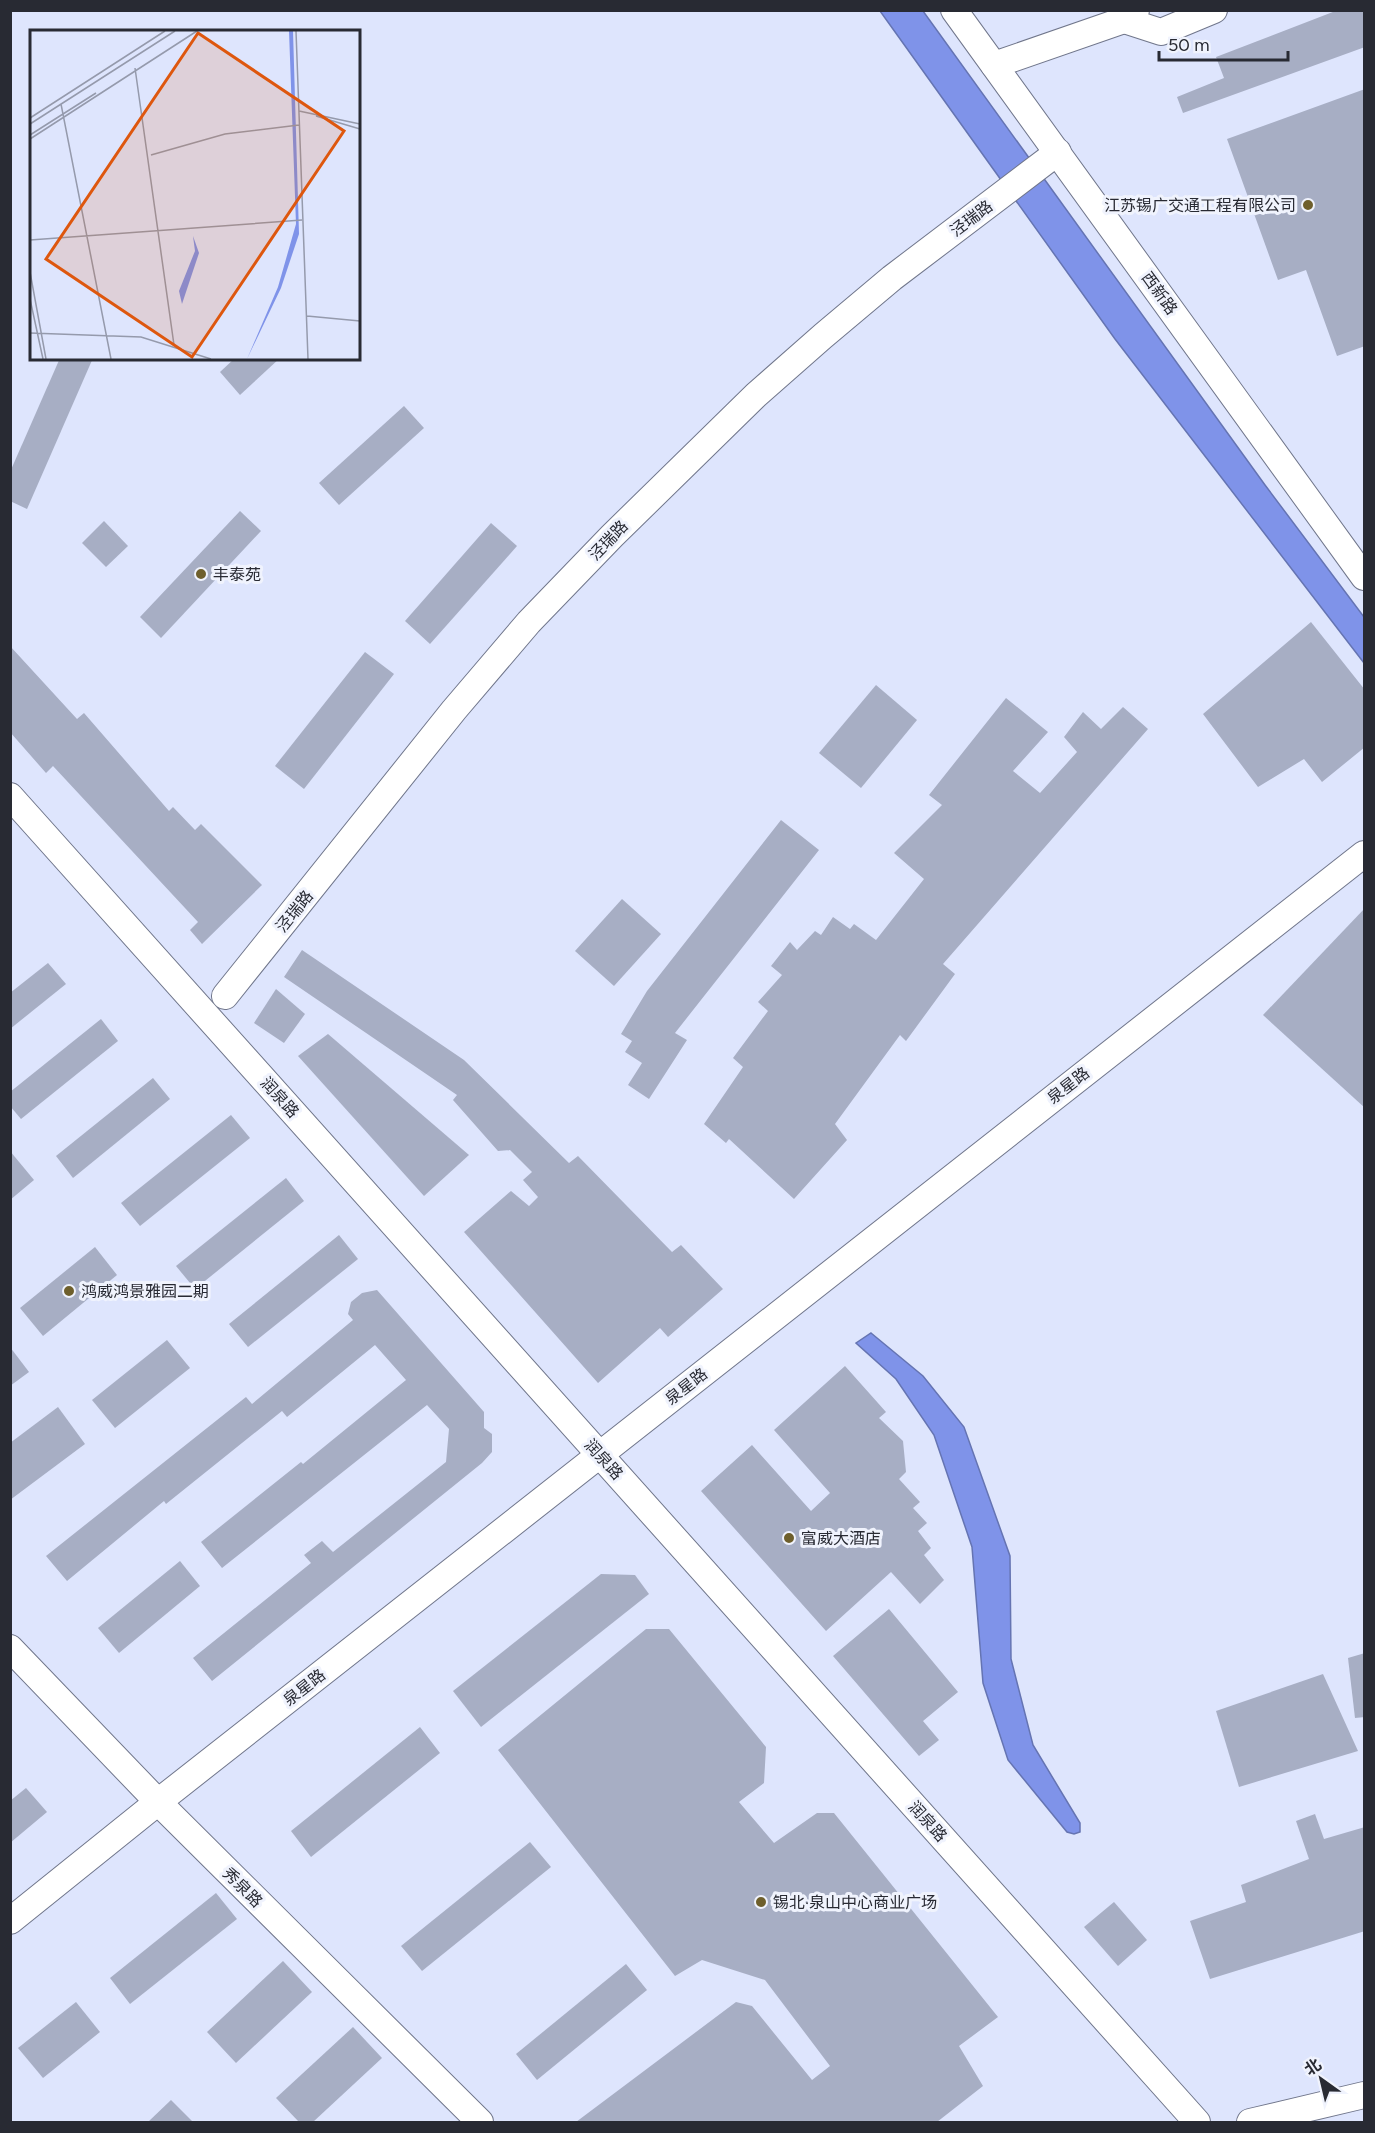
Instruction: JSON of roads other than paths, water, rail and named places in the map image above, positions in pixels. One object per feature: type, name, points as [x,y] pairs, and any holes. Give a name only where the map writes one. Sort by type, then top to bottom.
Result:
[{"type":"street","name":"西新路","points":[[954,10],[994,65],[1050,159],[1365,577]]},
{"type":"street","points":[[994,65],[1130,15],[1161,32],[1215,10]]},
{"type":"street","name":"泾瑞路","points":[[225,996],[454,710],[529,622],[612,536],[756,395],[823,336],[892,278],[1050,159]]},
{"type":"street","name":"润泉路","points":[[10,796],[1197,2122]]},
{"type":"street","name":"泉星路","points":[[10,1921],[158,1802],[1365,854]]},
{"type":"street","name":"秀泉路","points":[[10,1648],[158,1802],[480,2122]]},
{"type":"street","points":[[1250,2122],[1365,2095]]},
{"type":"water","points":[[880,11],[923,11],[1265,485],[1364,617],[1364,663],[1115,339]]},
{"type":"water","points":[[871,1333],[923,1376],[964,1427],[1010,1556],[1011,1659],[1033,1745],[1080,1823],[1080,1832],[1074,1834],[1067,1832],[1008,1760],[983,1683],[972,1547],[934,1435],[896,1379],[856,1343]]},
{"type":"place","name":"江苏锡广交通工程有限公司","points":[[1308,205]]},
{"type":"place","name":"丰泰苑","points":[[201,574]]},
{"type":"place","name":"鸿威鸿景雅园二期","points":[[69,1291]]},
{"type":"place","name":"富威大酒店","points":[[789,1538]]},
{"type":"place","name":"锡北·泉山中心商业广场","points":[[761,1902]]}]
